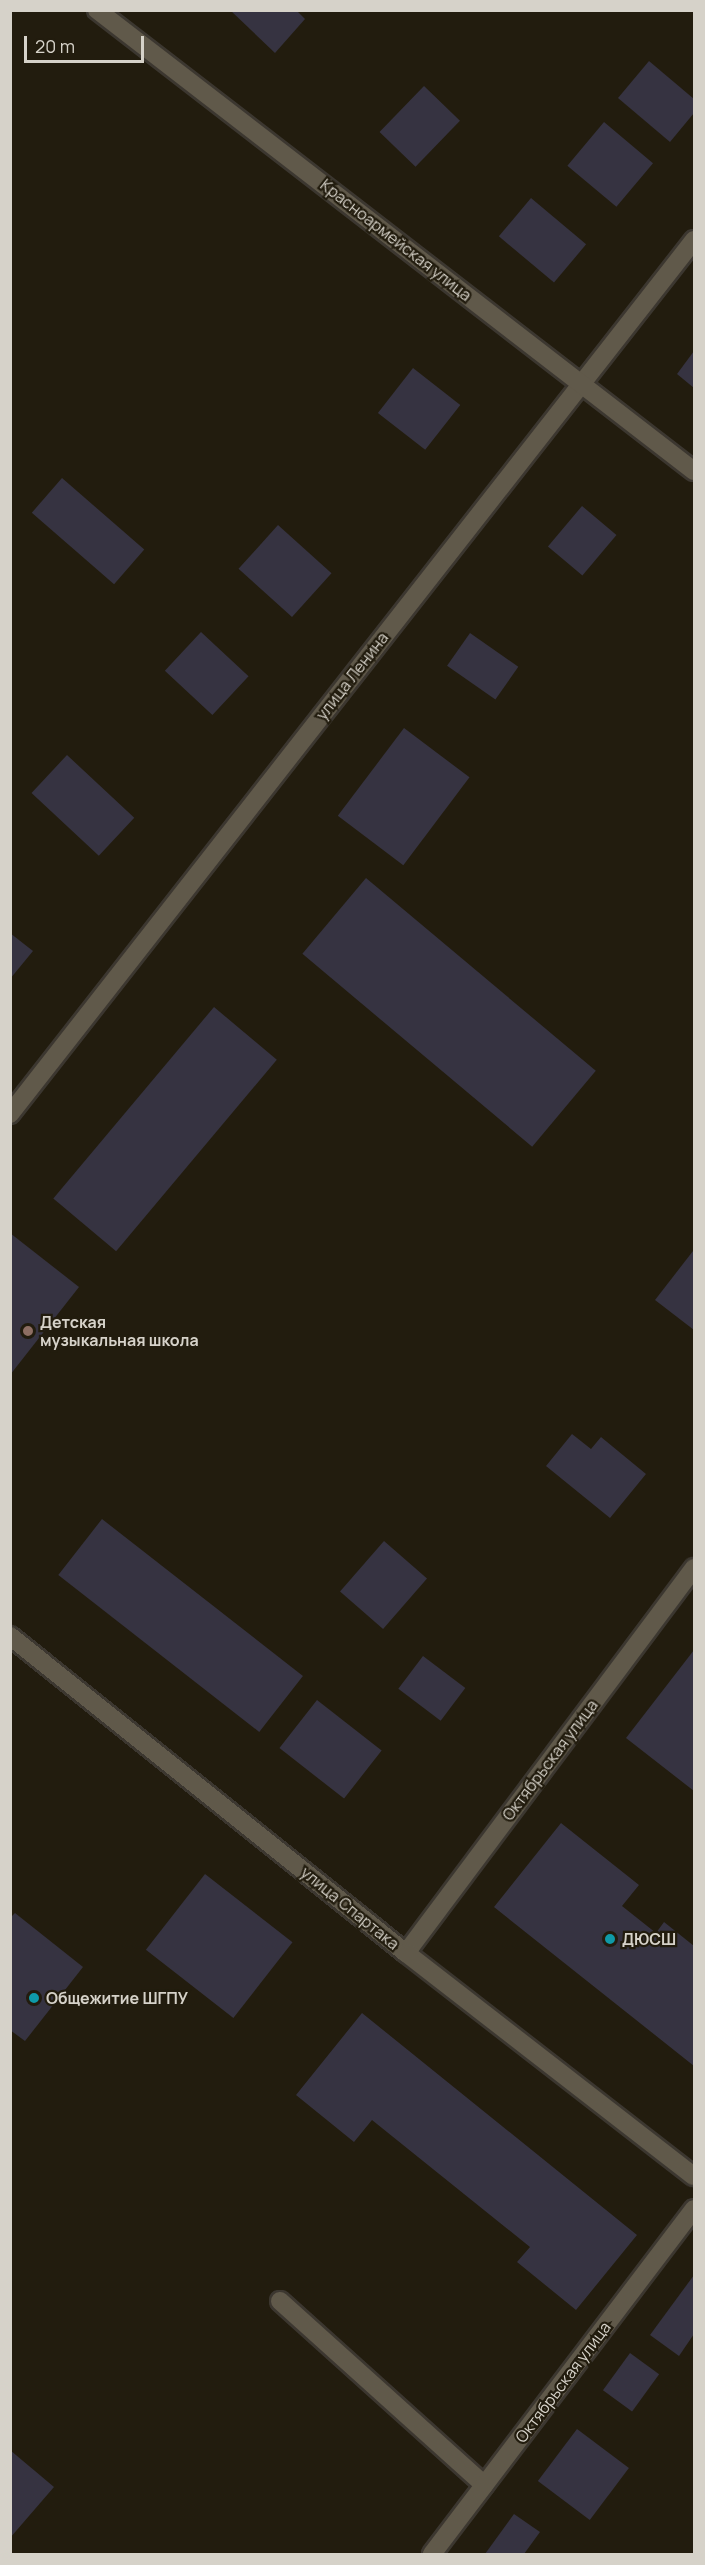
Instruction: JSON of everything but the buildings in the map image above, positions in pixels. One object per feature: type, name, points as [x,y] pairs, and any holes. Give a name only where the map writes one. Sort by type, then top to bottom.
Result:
[{"type":"street","name":"Красноармейская улица","points":[[97,10],[694,471]]},
{"type":"street","name":"улица Ленина","points":[[10,1114],[694,240]]},
{"type":"street","name":"Октябрьская улица","points":[[406,1953],[694,1568]]},
{"type":"street","name":"улица Спартака","points":[[10,1636],[406,1953],[694,2175]]},
{"type":"street","name":"Октябрьская улица","points":[[432,2554],[694,2209]]},
{"type":"street","points":[[280,2301],[484,2485]]},
{"type":"place","name":"Детская музыкальная школа","points":[[28,1331]]},
{"type":"place","name":"ДЮСШ","points":[[610,1939]]},
{"type":"place","name":"Общежитие ШГПУ","points":[[34,1998]]}]
